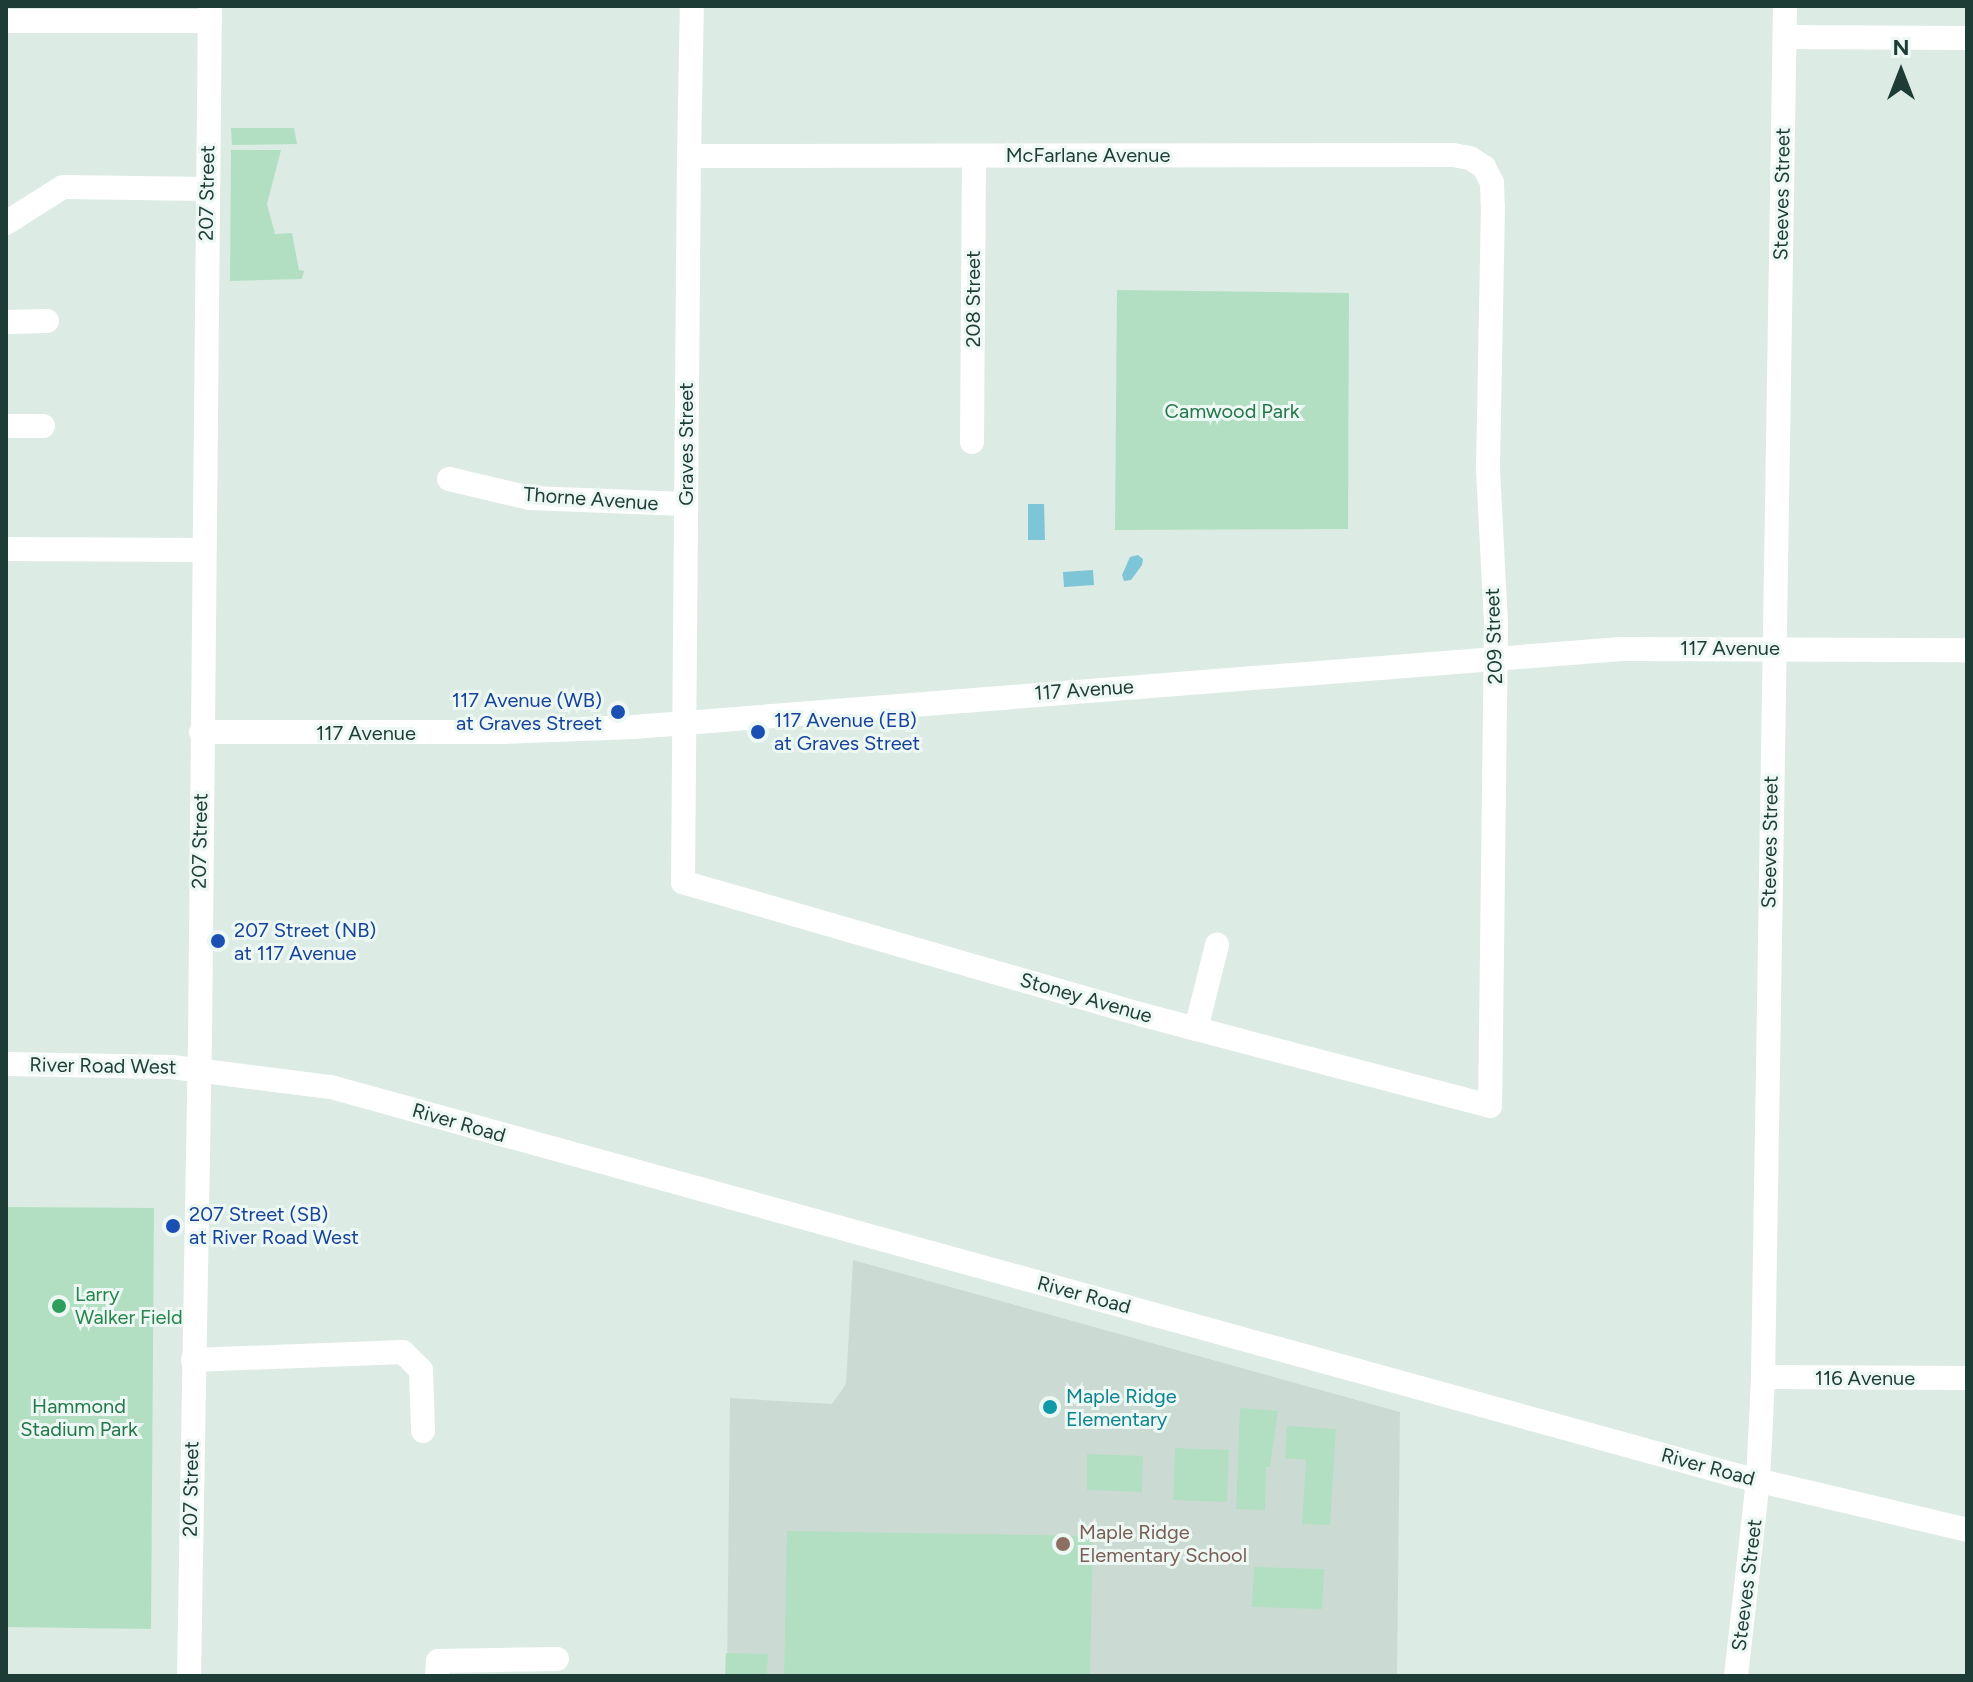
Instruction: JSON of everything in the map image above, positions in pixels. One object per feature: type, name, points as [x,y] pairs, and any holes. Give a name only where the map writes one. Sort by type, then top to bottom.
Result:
[{"type":"street","name":"Graves Street","points":[[683,882],[692,6]]},
{"type":"street","name":"Steeves Street","points":[[1736,1676],[1758,1481],[1763,1377],[1785,6]]},
{"type":"street","points":[[6,21],[210,14]]},
{"type":"street","name":"207 Street","points":[[189,1676],[210,14]]},
{"type":"street","points":[[1785,37],[1967,38]]},
{"type":"street","name":"McFarlane Avenue","points":[[689,156],[1453,155],[1470,158],[1484,167]]},
{"type":"street","name":"208 Street","points":[[972,442],[974,156]]},
{"type":"street","name":"209 Street","points":[[1484,167],[1492,183],[1493,206],[1488,470],[1496,659],[1490,1106]]},
{"type":"street","points":[[6,223],[63,187],[207,189]]},
{"type":"street","points":[[6,322],[47,321]]},
{"type":"street","points":[[6,426],[43,426]]},
{"type":"street","name":"Thorne Avenue","points":[[449,479],[530,498],[686,504]]},
{"type":"street","points":[[6,549],[203,550]]},
{"type":"street","name":"117 Avenue","points":[[201,732],[504,732],[634,727],[685,720],[1621,649],[1967,650]]},
{"type":"street","name":"Stoney Avenue","points":[[683,882],[1196,1029],[1490,1106]]},
{"type":"street","points":[[1196,1029],[1217,945]]},
{"type":"street","name":"River Road West","points":[[6,1064],[199,1070]]},
{"type":"street","name":"River Road","points":[[199,1070],[352,1093],[684,1188],[1758,1481],[1967,1530]]},
{"type":"street","points":[[193,1360],[403,1352],[421,1370],[423,1431]]},
{"type":"street","name":"116 Avenue","points":[[1763,1377],[1967,1378]]},
{"type":"street","points":[[438,1668],[557,1659]]},
{"type":"shaded area","name":"Maple Ridge Elementary School","points":[[853,1260],[1400,1412],[1397,1676],[727,1676],[730,1398],[832,1404],[846,1384]]},
{"type":"green space","points":[[231,128],[294,128],[297,144],[232,145]]},
{"type":"green space","points":[[231,150],[281,150],[267,204],[275,234],[292,233],[299,270],[304,271],[302,279],[230,281]]},
{"type":"green space","name":"Camwood Park","points":[[1117,290],[1349,293],[1348,529],[1115,530]]},
{"type":"green space","name":"Hammond Stadium Park","points":[[6,1207],[154,1208],[151,1629],[6,1627]]},
{"type":"green space","points":[[1240,1408],[1278,1411],[1270,1467],[1266,1467],[1265,1510],[1236,1509]]},
{"type":"green space","points":[[1287,1426],[1336,1429],[1330,1525],[1302,1524],[1306,1460],[1285,1458]]},
{"type":"green space","points":[[1175,1448],[1229,1450],[1227,1502],[1173,1500]]},
{"type":"green space","points":[[1087,1454],[1143,1456],[1142,1492],[1087,1490]]},
{"type":"green space","points":[[787,1531],[1093,1536],[1090,1676],[784,1676]]},
{"type":"green space","points":[[1254,1567],[1324,1569],[1322,1609],[1252,1607]]},
{"type":"green space","points":[[726,1653],[768,1654],[767,1676],[725,1676]]},
{"type":"water","points":[[1028,504],[1044,504],[1045,540],[1028,540]]},
{"type":"water","points":[[1138,555],[1143,559],[1142,565],[1131,580],[1124,581],[1122,575],[1130,557]]},
{"type":"water","points":[[1093,570],[1094,585],[1064,587],[1063,572]]},
{"type":"place","name":"117 Avenue (WB) at Graves Street","points":[[618,712]]},
{"type":"place","name":"117 Avenue (EB) at Graves Street","points":[[758,732]]},
{"type":"place","name":"207 Street (NB) at 117 Avenue","points":[[218,941]]},
{"type":"place","name":"207 Street (SB) at River Road West","points":[[173,1226]]},
{"type":"place","name":"Larry Walker Field","points":[[59,1306]]},
{"type":"place","name":"Maple Ridge Elementary","points":[[1050,1407]]},
{"type":"place","name":"Maple Ridge Elementary School","points":[[1063,1544]]}]
